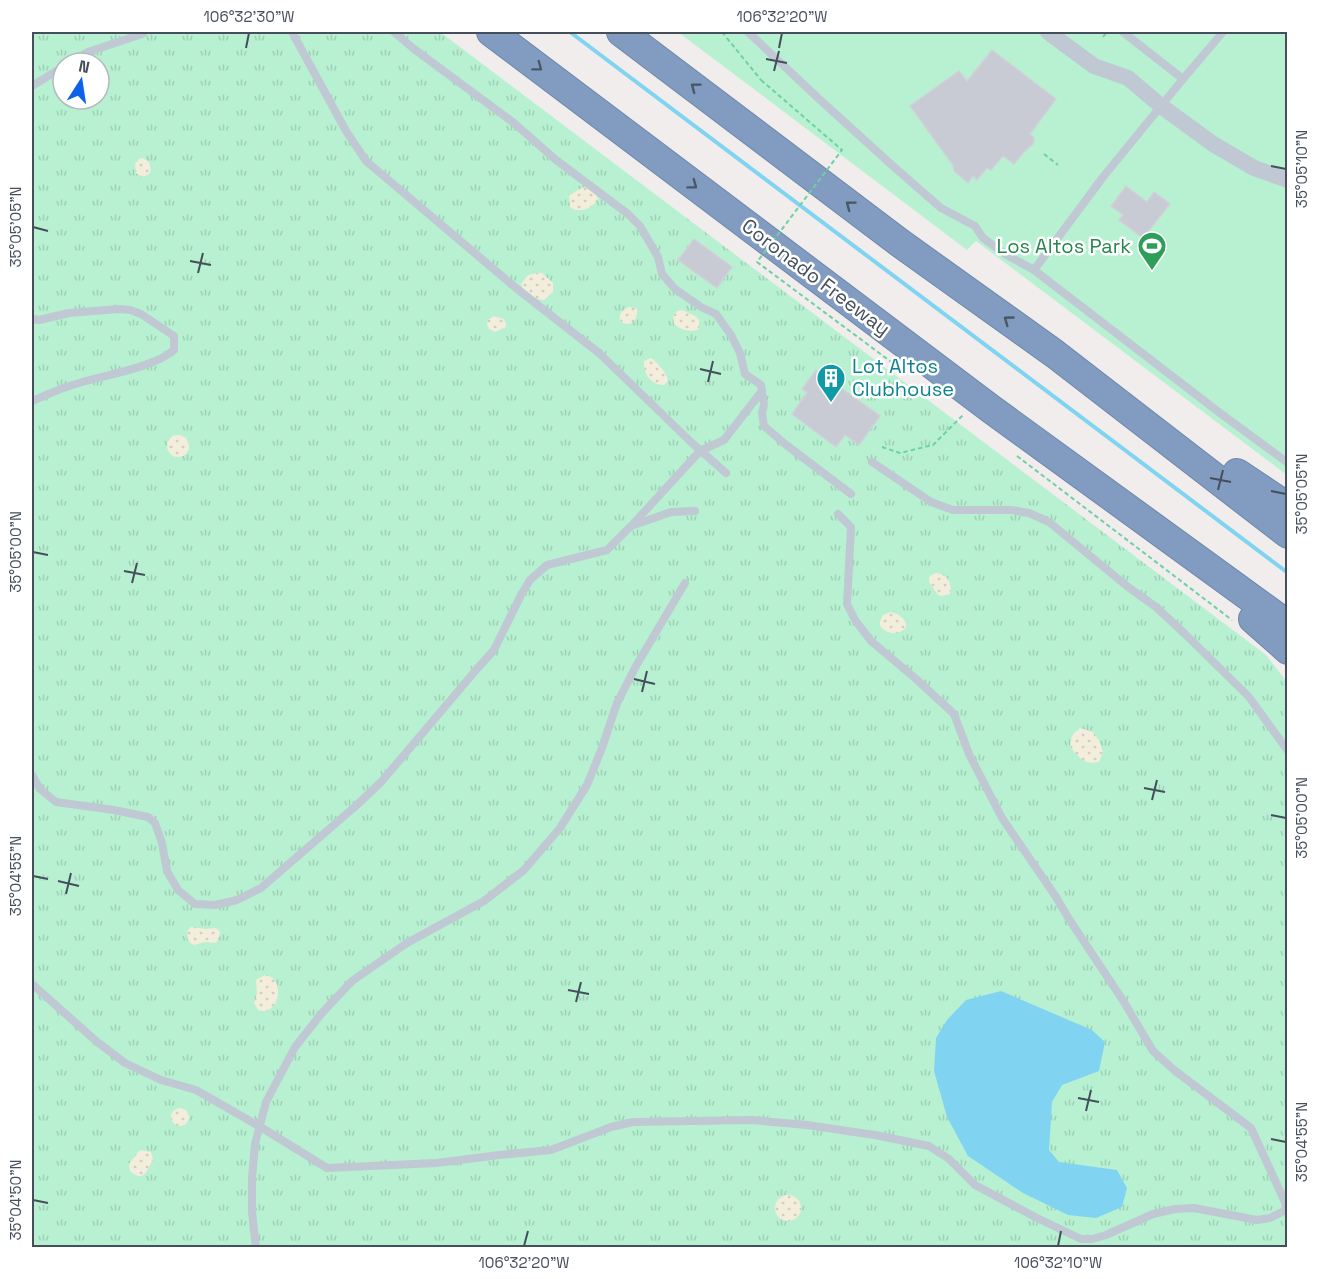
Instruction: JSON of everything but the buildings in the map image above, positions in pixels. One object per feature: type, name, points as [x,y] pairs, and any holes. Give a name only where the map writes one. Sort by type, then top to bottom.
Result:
[{"type":"highway","name":"Coronado Freeway","points":[[491,32],[991,409],[1287,625]]},
{"type":"highway","points":[[621,32],[890,236],[1055,354],[1287,507]]},
{"type":"highway","points":[[1055,354],[1287,534]]},
{"type":"highway","points":[[991,409],[1254,619],[1287,650]]},
{"type":"street","points":[[1048,32],[1094,66],[1128,78],[1161,106],[1213,144],[1254,168],[1287,180]]},
{"type":"lane","points":[[91,51],[144,32]]},
{"type":"lane","points":[[292,32],[346,131],[366,161],[516,288],[599,353],[700,451],[726,473]]},
{"type":"lane","points":[[394,32],[414,50],[514,123],[556,160],[608,197],[640,225],[658,257],[662,274],[675,289],[716,315],[731,335],[740,353],[746,374],[761,385],[764,426],[851,494]]},
{"type":"lane","points":[[748,32],[894,167],[942,208],[975,226],[983,238],[1005,254],[1034,270],[1287,463]]},
{"type":"lane","points":[[1123,32],[1183,79]]},
{"type":"lane","points":[[1034,270],[1103,177],[1223,32]]},
{"type":"lane","points":[[32,86],[51,75]]},
{"type":"lane","points":[[32,319],[39,320],[69,313],[130,310],[141,314],[174,336],[174,350],[167,356],[149,364],[74,384],[32,401]]},
{"type":"lane","points":[[32,775],[40,789],[57,802],[148,817],[155,823],[162,843],[167,871],[178,890],[195,904],[215,905],[237,900],[261,888],[382,781],[494,650],[530,580],[547,565],[607,550],[700,451],[724,440],[762,391]]},
{"type":"lane","points":[[872,462],[931,502],[953,510],[1011,510],[1029,513],[1049,522],[1156,607],[1185,634],[1249,697],[1287,751]]},
{"type":"lane","points":[[632,526],[672,512],[695,511]]},
{"type":"lane","points":[[32,984],[96,1041],[125,1063],[160,1080],[196,1090],[260,1126],[327,1168],[437,1163],[551,1150],[611,1127],[633,1122],[752,1120],[807,1125],[929,1146],[949,1159],[975,1185],[1081,1239],[1099,1237],[1153,1214],[1175,1209],[1194,1208],[1257,1220],[1270,1218],[1286,1210],[1285,1202],[1251,1128],[1174,1070],[1153,1050],[1056,897],[1002,818],[969,754],[954,714],[871,641],[855,620],[847,604],[851,526],[838,514]]},
{"type":"lane","points":[[256,1248],[252,1212],[255,1144],[266,1102],[295,1047],[322,1012],[352,981],[406,943],[484,901],[524,870],[560,828],[587,785],[617,704],[636,666],[685,583]]},
{"type":"path","points":[[722,32],[761,80],[842,150],[757,262],[902,370]]},
{"type":"path","points":[[1103,38],[1107,32]]},
{"type":"path","points":[[1044,154],[1058,165]]},
{"type":"path","points":[[882,447],[900,453],[933,445],[963,415]]},
{"type":"path","points":[[1009,450],[1235,622]]},
{"type":"green space","points":[[32,32],[440,32],[1266,655],[1287,682],[1287,1247],[32,1247]]},
{"type":"green space","name":"Los Altos Park","points":[[678,32],[1287,32],[1287,475],[976,241],[967,250]]},
{"type":"sand","points":[[143,158],[149,162],[151,171],[142,177],[136,173],[135,164]]},
{"type":"sand","points":[[584,187],[589,188],[598,199],[585,209],[577,210],[570,207],[569,196]]},
{"type":"sand","points":[[542,273],[553,283],[553,292],[544,300],[530,295],[521,284],[528,275]]},
{"type":"sand","points":[[628,307],[637,309],[636,317],[629,324],[621,321],[620,317]]},
{"type":"sand","points":[[682,310],[699,320],[699,329],[686,330],[674,324],[673,316],[677,311]]},
{"type":"sand","points":[[494,316],[504,319],[506,327],[495,332],[489,329],[488,320]]},
{"type":"sand","points":[[651,358],[666,375],[668,381],[664,385],[655,383],[646,374],[644,361]]},
{"type":"sand","points":[[178,435],[188,442],[189,446],[182,456],[178,457],[168,450],[167,446],[174,436]]},
{"type":"sand","points":[[935,573],[948,579],[950,594],[938,595],[929,582],[929,577]]},
{"type":"sand","points":[[891,612],[902,617],[905,622],[906,628],[900,632],[886,631],[880,626],[883,615]]},
{"type":"sand","points":[[1080,728],[1093,732],[1099,741],[1103,752],[1099,762],[1082,760],[1070,746],[1072,735]]},
{"type":"sand","points":[[191,927],[216,928],[220,932],[219,938],[216,943],[205,942],[194,945],[188,941],[187,937]]},
{"type":"sand","points":[[265,975],[276,983],[278,997],[271,1008],[265,1011],[258,1010],[254,1003],[257,993],[256,980]]},
{"type":"sand","points":[[176,1108],[184,1108],[189,1113],[187,1124],[176,1126],[171,1121],[171,1113]]},
{"type":"sand","points":[[141,1150],[151,1152],[153,1160],[144,1174],[139,1176],[130,1171],[129,1164]]},
{"type":"sand","points":[[788,1195],[797,1199],[801,1208],[797,1217],[788,1221],[779,1217],[775,1208],[779,1199]]},
{"type":"water","points":[[1001,991],[1092,1030],[1105,1042],[1099,1071],[1062,1085],[1052,1102],[1049,1150],[1059,1162],[1117,1170],[1127,1188],[1122,1207],[1096,1218],[1068,1215],[1023,1193],[968,1156],[947,1117],[934,1071],[936,1038],[947,1020],[966,1000]]},
{"type":"waterway","points":[[570,32],[1288,573]]},
{"type":"place","name":"Los Altos Park","points":[[1152,272]]},
{"type":"place","name":"Lot Altos Clubhouse","points":[[831,404]]}]
